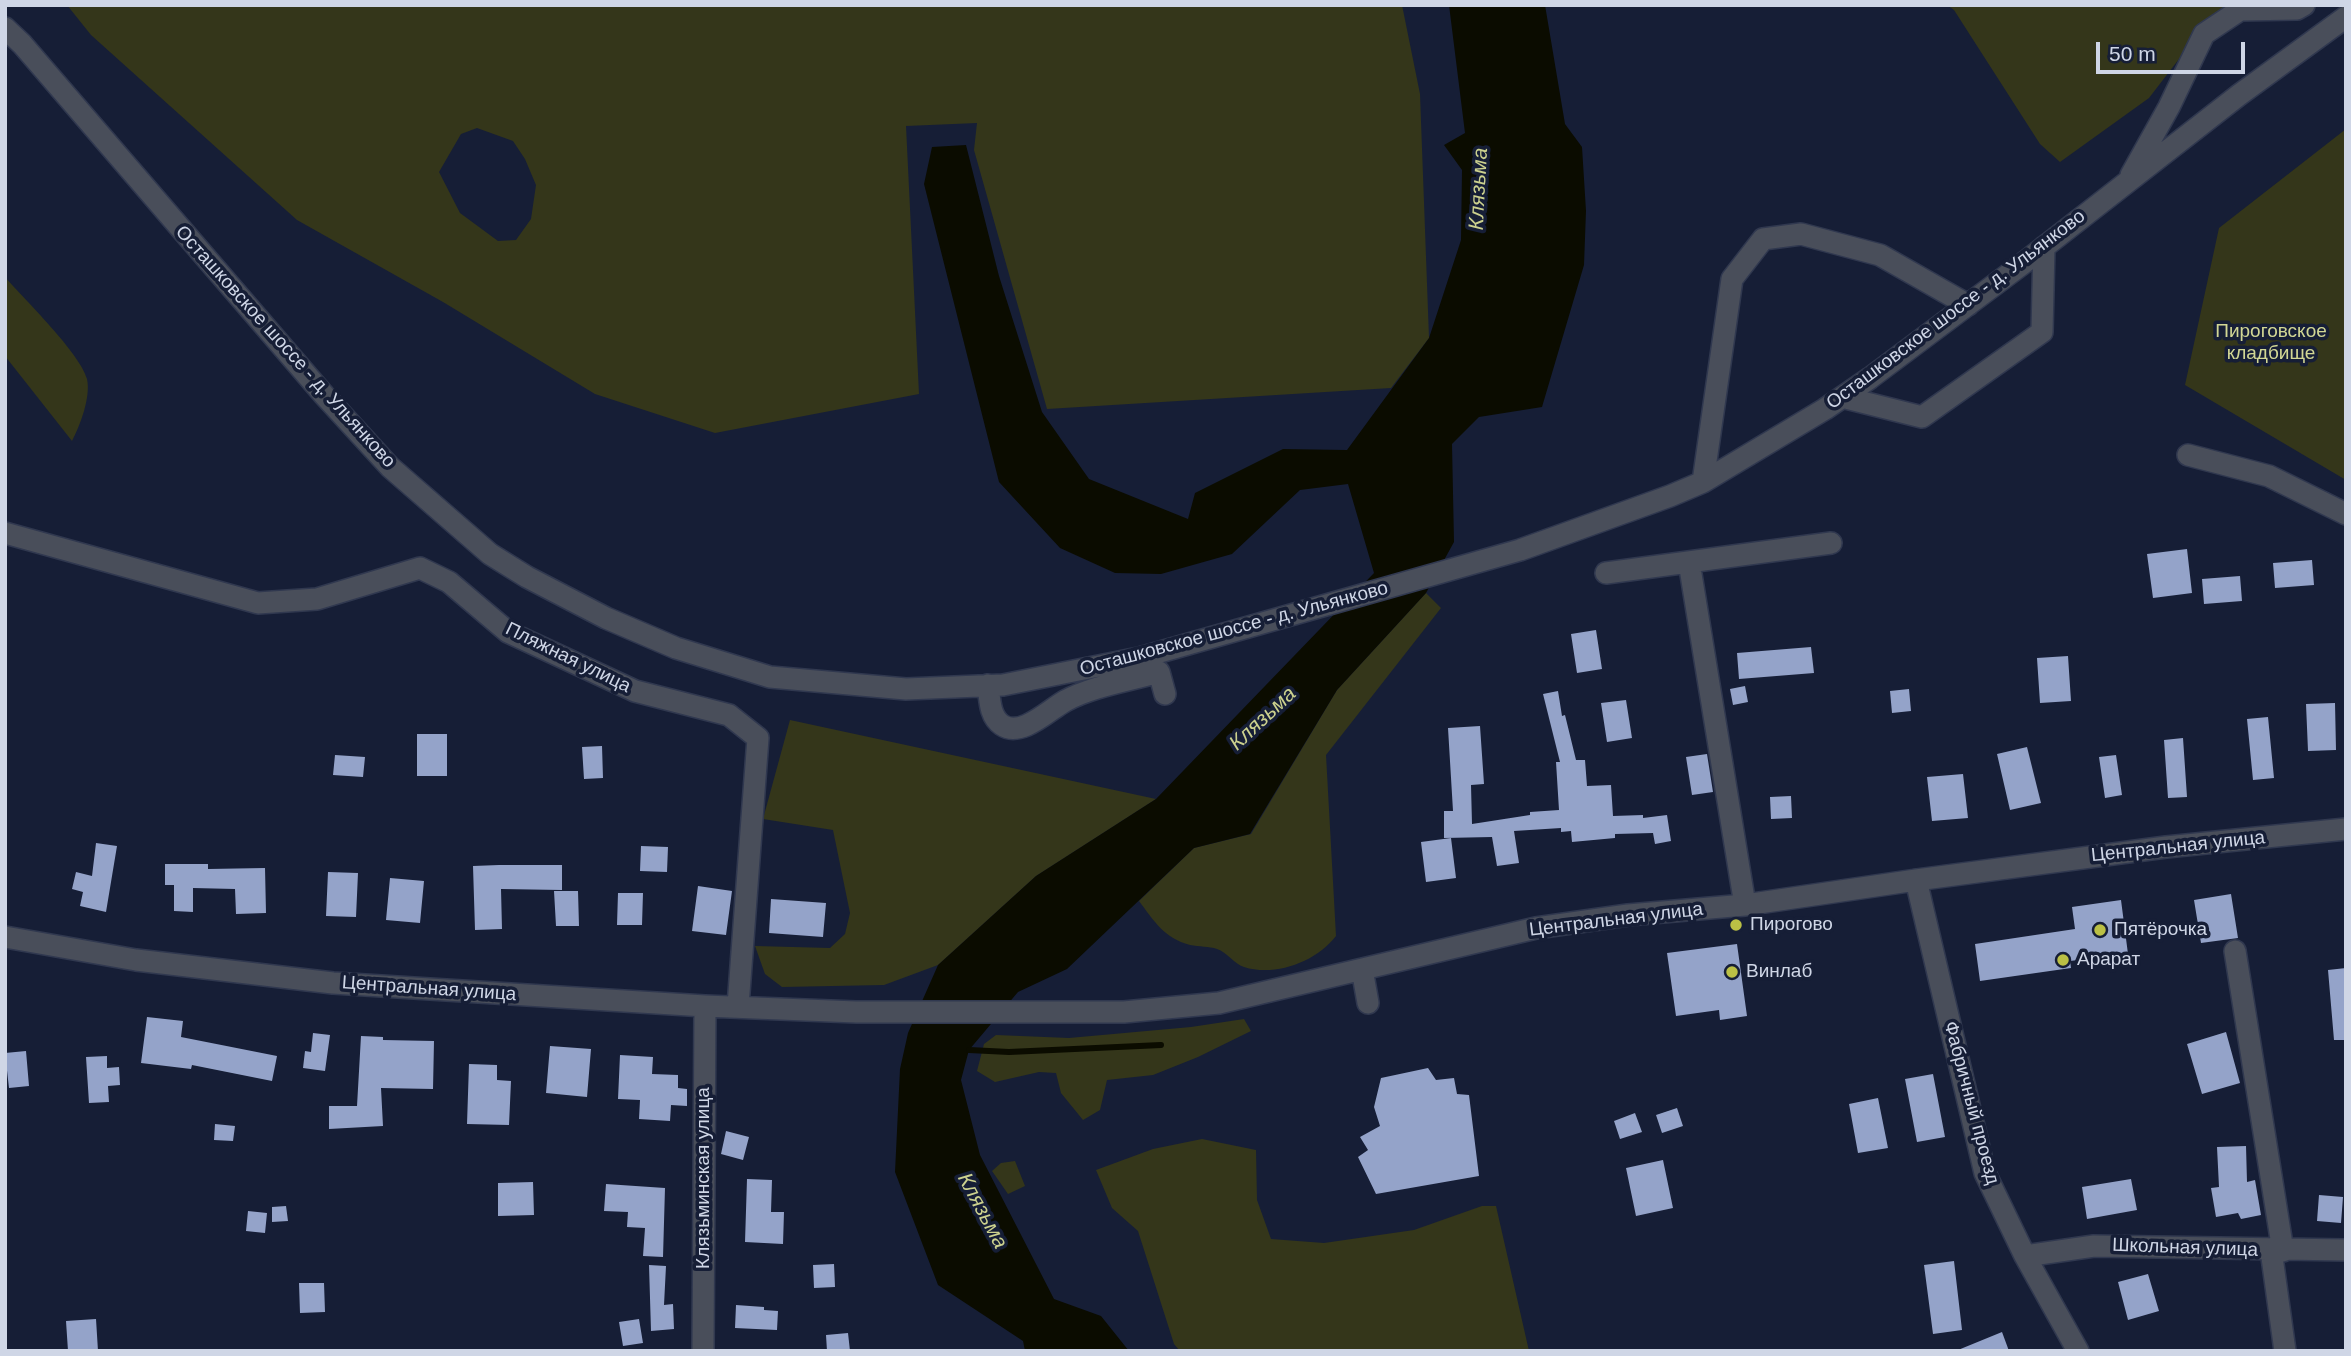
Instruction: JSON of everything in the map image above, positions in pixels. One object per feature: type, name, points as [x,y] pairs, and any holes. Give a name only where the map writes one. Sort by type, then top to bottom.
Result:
[{"type":"street","points":[[2127,183],[2169,107],[2204,34],[2240,10],[2297,9],[2304,5]]},
{"type":"street","name":"Осташковское шоссе - д. Ульянково","points":[[5,28],[22,44],[324,395],[390,467],[490,554],[527,577],[606,618],[676,648],[770,677],[906,689],[988,685],[1049,677],[1139,658],[1520,550],[1703,482],[1842,397],[1968,305],[2239,95],[2346,18]]},
{"type":"street","points":[[1703,482],[1732,279],[1763,239],[1801,234],[1880,255],[1968,305]]},
{"type":"street","points":[[1842,397],[1922,416],[2042,332],[2044,247]]},
{"type":"street","points":[[2188,455],[2269,476],[2346,514]]},
{"type":"street","name":"Пляжная улица","points":[[5,533],[258,603],[317,599],[420,568],[449,582],[508,632],[635,691],[729,715],[758,738],[738,1006]]},
{"type":"street","points":[[1606,573],[1831,543]]},
{"type":"street","points":[[1689,562],[1745,905]]},
{"type":"street","points":[[988,685],[992,713],[1003,726],[1014,728],[1026,726],[1081,694],[1159,672],[1165,694]]},
{"type":"street","name":"Центральная улица","points":[[5,937],[136,960],[333,983],[705,1006],[856,1012],[1124,1012],[1219,1003],[1536,928],[1628,915],[1745,905],[2166,847],[2346,829]]},
{"type":"street","name":"Фабричный проезд","points":[[1916,880],[1985,1173],[2025,1256],[2078,1351]]},
{"type":"street","points":[[2235,951],[2277,1251],[2285,1351]]},
{"type":"street","points":[[1362,970],[1368,1003]]},
{"type":"street","name":"Клязьминская улица","points":[[703,1351],[705,1006]]},
{"type":"street","name":"Школьная улица","points":[[2025,1256],[2094,1246],[2346,1250]]},
{"type":"green space","points":[[67,5],[1402,5],[1420,94],[1429,338],[1391,388],[1047,409],[974,150],[977,123],[906,126],[919,394],[715,433],[595,394],[443,302],[297,220],[91,35]],"holes":[[[477,128],[513,141],[525,159],[536,185],[531,219],[516,240],[498,241],[460,213],[439,172],[461,134]]]},
{"type":"green space","points":[[1947,5],[2248,5],[2209,20],[2149,98],[2060,162],[2040,144],[1954,10]]},
{"type":"green space","name":"Пироговское кладбище","points":[[2346,129],[2346,480],[2185,385],[2219,228]]},
{"type":"green space","points":[[5,277],[63,341],[87,379],[86,403],[72,441],[5,356]]},
{"type":"green space","points":[[1426,593],[1441,608],[1326,755],[1336,936],[1306,960],[1281,968],[1256,970],[1244,967],[1221,951],[1190,945],[1166,933],[1139,901],[1194,848],[1251,834],[1337,690]]},
{"type":"green space","points":[[790,720],[1156,799],[1036,876],[938,965],[884,985],[782,987],[765,974],[755,946],[830,948],[845,934],[850,913],[833,830],[763,819]]},
{"type":"green space","points":[[1244,1019],[1251,1031],[1198,1057],[1153,1075],[1107,1080],[1100,1110],[1083,1120],[1061,1093],[1056,1073],[1039,1072],[995,1082],[977,1071],[984,1044],[996,1035],[1069,1038],[1191,1027]]},
{"type":"green space","points":[[1202,1139],[1256,1150],[1257,1200],[1271,1239],[1324,1243],[1414,1230],[1482,1206],[1496,1206],[1529,1351],[1180,1351],[1174,1344],[1138,1231],[1112,1208],[1096,1170],[1153,1149]]},
{"type":"green space","points":[[1015,1161],[1025,1186],[1008,1194],[992,1171],[1001,1163]]},
{"type":"water","name":"Клязьма","points":[[1449,5],[1545,5],[1565,124],[1582,147],[1586,211],[1584,265],[1542,407],[1479,417],[1452,444],[1454,542],[1426,593],[1337,690],[1250,834],[1194,848],[1067,969],[1018,992],[969,1050],[961,1080],[980,1155],[1054,1299],[1101,1316],[1129,1351],[1025,1351],[1023,1341],[938,1285],[895,1172],[900,1069],[908,1033],[938,965],[1036,876],[1156,799],[1374,573],[1348,484],[1300,490],[1232,554],[1161,574],[1115,573],[1060,548],[999,482],[924,184],[932,147],[966,145],[999,276],[1042,412],[1089,479],[1188,519],[1195,493],[1283,449],[1347,450],[1429,338],[1461,240],[1462,170],[1444,145],[1465,133]]},
{"type":"building","points":[[2187,549],[2192,593],[2153,598],[2147,554]]},
{"type":"building","points":[[2312,560],[2314,585],[2275,588],[2273,563]]},
{"type":"building","points":[[2240,576],[2242,601],[2204,604],[2202,579]]},
{"type":"building","points":[[1596,630],[1602,669],[1577,673],[1571,634]]},
{"type":"building","points":[[1811,647],[1814,673],[1739,679],[1737,653]]},
{"type":"building","points":[[2068,656],[2071,701],[2040,703],[2037,658]]},
{"type":"building","points":[[1745,686],[1748,702],[1733,705],[1730,689]]},
{"type":"building","points":[[1909,689],[1911,711],[1892,713],[1890,691]]},
{"type":"building","points":[[1558,691],[1562,716],[1565,715],[1576,760],[1585,760],[1587,786],[1611,785],[1613,816],[1643,815],[1643,818],[1667,815],[1671,841],[1655,844],[1653,833],[1615,834],[1615,838],[1572,842],[1571,831],[1561,832],[1561,828],[1514,831],[1519,863],[1497,866],[1492,837],[1444,838],[1444,811],[1453,811],[1448,728],[1480,726],[1484,784],[1471,785],[1472,824],[1530,815],[1530,812],[1559,810],[1556,762],[1560,762],[1543,694]]},
{"type":"building","points":[[1626,700],[1632,738],[1607,742],[1601,703]]},
{"type":"building","points":[[2335,703],[2336,750],[2308,751],[2306,704]]},
{"type":"building","points":[[2268,717],[2274,778],[2253,780],[2247,719]]},
{"type":"building","points":[[417,734],[447,734],[447,776],[417,776]]},
{"type":"building","points":[[2183,738],[2187,797],[2168,798],[2164,740]]},
{"type":"building","points":[[602,746],[603,778],[584,779],[582,747]]},
{"type":"building","points":[[2027,747],[2041,803],[2010,810],[1997,754]]},
{"type":"building","points":[[1707,754],[1713,792],[1692,795],[1686,757]]},
{"type":"building","points":[[335,755],[365,757],[363,777],[333,775]]},
{"type":"building","points":[[2116,755],[2122,795],[2105,798],[2099,757]]},
{"type":"building","points":[[1963,774],[1968,818],[1932,821],[1927,777]]},
{"type":"building","points":[[1791,796],[1792,818],[1771,819],[1770,797]]},
{"type":"building","points":[[1451,838],[1456,878],[1426,882],[1421,842]]},
{"type":"building","points":[[96,843],[117,846],[106,912],[80,906],[83,892],[72,889],[76,872],[92,876]]},
{"type":"building","points":[[641,846],[668,847],[667,872],[640,871]]},
{"type":"building","points":[[165,864],[208,864],[208,869],[265,868],[266,913],[236,914],[235,889],[193,888],[193,912],[174,911],[174,885],[165,885]]},
{"type":"building","points":[[562,865],[562,890],[501,889],[502,929],[475,930],[473,866]]},
{"type":"building","points":[[328,872],[358,873],[356,917],[326,916]]},
{"type":"building","points":[[390,878],[424,881],[420,923],[386,920]]},
{"type":"building","points":[[698,886],[732,891],[726,935],[692,931]]},
{"type":"building","points":[[554,891],[578,891],[579,926],[556,926]]},
{"type":"building","points":[[618,893],[643,893],[642,925],[617,925]]},
{"type":"building","points":[[2231,894],[2238,938],[2201,943],[2194,900]]},
{"type":"building","points":[[771,899],[826,903],[823,937],[769,933]]},
{"type":"building","points":[[2121,900],[2128,954],[2070,961],[2071,968],[1980,981],[1975,944],[2075,929],[2072,907]]},
{"type":"building","points":[[1737,944],[1747,1016],[1720,1020],[1719,1010],[1676,1016],[1667,953]]},
{"type":"building","points":[[2346,968],[2346,1040],[2334,1040],[2328,970]]},
{"type":"building","points":[[147,1017],[183,1021],[181,1037],[277,1056],[272,1081],[192,1065],[191,1069],[141,1063]]},
{"type":"building","points":[[2226,1032],[2240,1083],[2202,1094],[2187,1044]]},
{"type":"building","points":[[313,1033],[330,1035],[325,1071],[303,1068],[305,1051],[311,1052]]},
{"type":"building","points":[[361,1036],[383,1037],[383,1040],[434,1041],[433,1089],[381,1088],[383,1126],[329,1129],[329,1106],[357,1106]]},
{"type":"building","points":[[550,1046],[591,1049],[587,1097],[546,1093]]},
{"type":"building","points":[[26,1051],[29,1086],[9,1088],[5,1053]]},
{"type":"building","points":[[620,1055],[653,1057],[652,1074],[678,1075],[678,1088],[687,1089],[687,1106],[671,1105],[670,1121],[639,1119],[640,1100],[618,1099]]},
{"type":"building","points":[[107,1056],[107,1068],[119,1067],[120,1085],[108,1086],[109,1102],[89,1103],[86,1057]]},
{"type":"building","points":[[469,1064],[497,1065],[497,1080],[511,1081],[509,1125],[467,1124]]},
{"type":"building","points":[[1428,1068],[1436,1080],[1454,1078],[1457,1094],[1469,1095],[1479,1176],[1376,1194],[1358,1157],[1368,1150],[1360,1137],[1380,1126],[1374,1107],[1381,1078]]},
{"type":"building","points":[[1933,1074],[1945,1137],[1917,1142],[1905,1079]]},
{"type":"building","points":[[1878,1098],[1888,1148],[1858,1153],[1849,1104]]},
{"type":"building","points":[[1677,1108],[1683,1126],[1662,1133],[1656,1115]]},
{"type":"building","points":[[1635,1113],[1642,1132],[1620,1139],[1614,1121]]},
{"type":"building","points":[[215,1124],[235,1126],[233,1141],[214,1140]]},
{"type":"building","points":[[726,1131],[749,1137],[743,1160],[721,1154]]},
{"type":"building","points":[[2246,1146],[2247,1182],[2255,1180],[2261,1215],[2241,1219],[2238,1213],[2216,1217],[2211,1188],[2219,1187],[2217,1147]]},
{"type":"building","points":[[1663,1160],[1673,1208],[1636,1216],[1626,1168]]},
{"type":"building","points":[[747,1179],[772,1180],[771,1212],[784,1212],[783,1244],[745,1242]]},
{"type":"building","points":[[2131,1179],[2137,1210],[2087,1219],[2082,1187]]},
{"type":"building","points":[[533,1182],[534,1215],[498,1216],[498,1183]]},
{"type":"building","points":[[606,1184],[665,1188],[663,1257],[643,1256],[645,1228],[627,1227],[628,1212],[604,1211]]},
{"type":"building","points":[[2319,1195],[2343,1197],[2341,1223],[2317,1221]]},
{"type":"building","points":[[286,1206],[288,1221],[272,1222],[272,1207]]},
{"type":"building","points":[[248,1211],[267,1213],[265,1233],[246,1231]]},
{"type":"building","points":[[1954,1261],[1962,1330],[1933,1334],[1924,1265]]},
{"type":"building","points":[[834,1264],[835,1287],[814,1288],[813,1265]]},
{"type":"building","points":[[649,1265],[666,1266],[664,1305],[673,1304],[674,1329],[651,1331]]},
{"type":"building","points":[[2148,1274],[2159,1311],[2128,1320],[2118,1282]]},
{"type":"building","points":[[299,1283],[324,1283],[325,1312],[300,1313]]},
{"type":"building","points":[[736,1305],[778,1311],[777,1330],[735,1328]]},
{"type":"building","points":[[96,1319],[98,1351],[68,1351],[66,1321]]},
{"type":"building","points":[[639,1319],[643,1343],[623,1346],[619,1322]]},
{"type":"building","points":[[2002,1332],[2009,1351],[1958,1351],[1958,1350]]},
{"type":"building","points":[[848,1333],[850,1351],[827,1351],[826,1335]]},
{"type":"waterway","points":[[969,1050],[1009,1052],[1161,1045]]},
{"type":"place","name":"Пирогово","points":[[1736,925]]},
{"type":"place","name":"Пятёрочка","points":[[2100,930]]},
{"type":"place","name":"Арарат","points":[[2063,960]]},
{"type":"place","name":"Винлаб","points":[[1732,972]]}]
